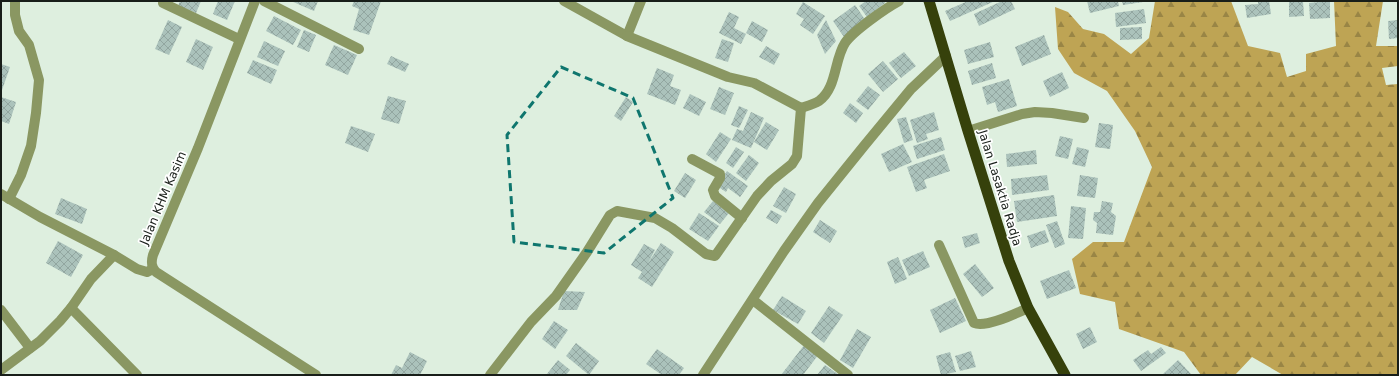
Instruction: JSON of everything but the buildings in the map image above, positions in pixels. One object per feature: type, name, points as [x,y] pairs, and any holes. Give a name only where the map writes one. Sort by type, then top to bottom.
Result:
[{"type":"highway","name":"Jalan Lasaktia Radja","points":[[929,1],[1009,261],[1028,308],[1065,375]]},
{"type":"street","points":[[15,1],[15,15],[19,31],[29,44],[39,80],[36,113],[30,146],[21,175],[5,196],[40,217],[140,270],[147,272],[153,269],[176,286],[316,375]]},
{"type":"street","name":"Jalan KHM Kasim","points":[[153,269],[151,262],[152,255],[198,148],[255,1]]},
{"type":"street","points":[[264,1],[359,49]]},
{"type":"street","points":[[564,1],[627,36],[728,76],[754,83],[801,108],[818,102],[826,95],[831,85],[840,52],[846,42],[890,6],[899,1]]},
{"type":"street","points":[[627,36],[641,1]]},
{"type":"street","points":[[163,3],[239,39]]},
{"type":"street","points":[[702,375],[810,215],[850,163],[911,89],[946,56]]},
{"type":"street","points":[[490,375],[531,322],[556,296],[613,212],[617,211],[655,218],[672,228],[703,252],[711,256],[715,256],[765,187],[792,164],[797,156],[801,108]]},
{"type":"street","points":[[968,131],[1022,114],[1034,112],[1084,118]]},
{"type":"street","points":[[692,159],[720,174],[720,178],[713,190],[715,196],[742,218]]},
{"type":"street","points":[[939,245],[974,323],[982,324],[990,322],[1028,308]]},
{"type":"street","points":[[1,370],[40,341],[60,321],[91,279],[114,255]]},
{"type":"street","points":[[753,300],[848,375]]},
{"type":"street","points":[[71,308],[137,375]]},
{"type":"street","points":[[1,310],[30,348]]},
{"type":"highlighted area","points":[[561,67],[633,98],[673,198],[604,253],[514,242],[507,135]]},
{"type":"green space","points":[[1155,1],[1231,1],[1248,46],[1280,53],[1287,77],[1306,71],[1306,54],[1336,46],[1334,1],[1383,1],[1376,46],[1398,46],[1398,66],[1382,68],[1386,85],[1398,84],[1398,375],[1283,375],[1252,357],[1235,375],[1201,375],[1184,352],[1119,329],[1115,302],[1080,294],[1072,259],[1093,242],[1124,242],[1152,167],[1135,131],[1107,91],[1074,73],[1058,49],[1055,7],[1068,12],[1083,29],[1104,34],[1131,54],[1149,38]]}]
